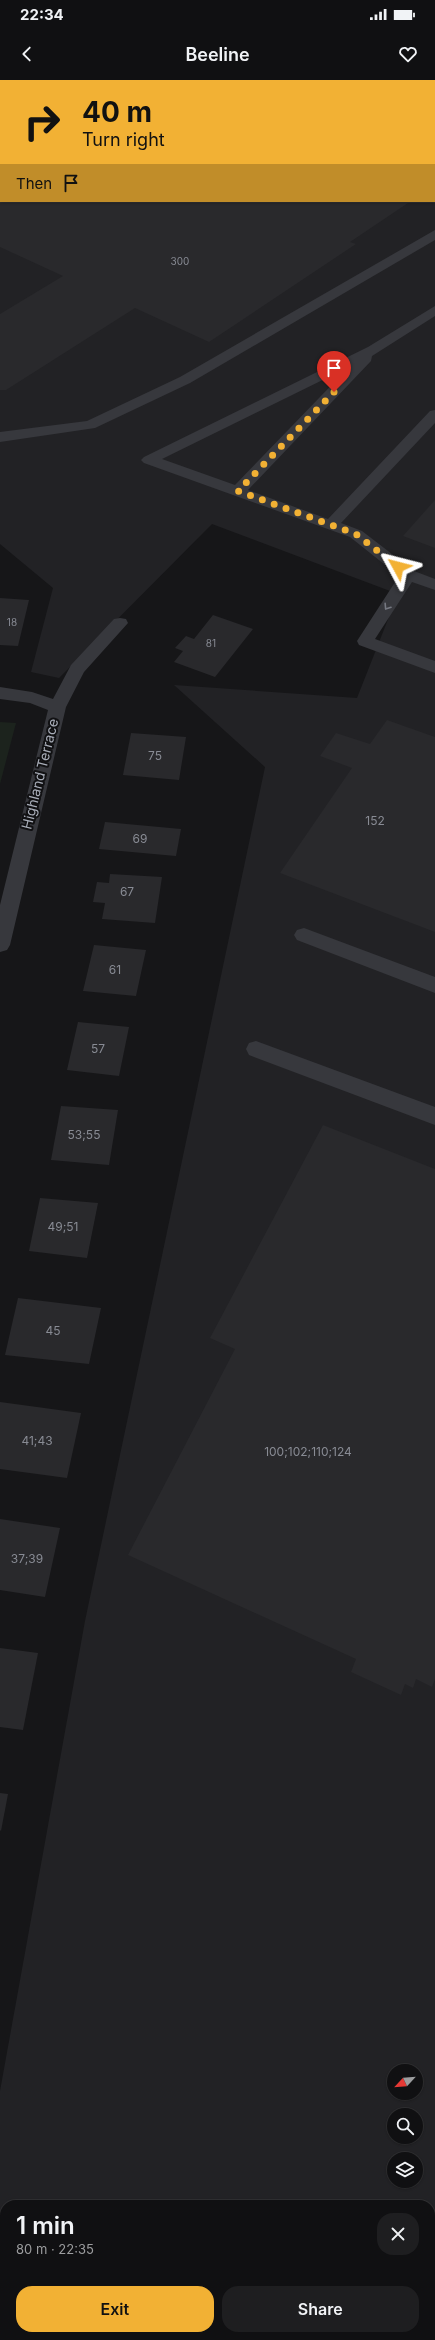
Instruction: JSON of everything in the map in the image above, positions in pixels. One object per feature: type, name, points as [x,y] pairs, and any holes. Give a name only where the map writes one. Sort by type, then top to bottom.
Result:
[{"type":"street","points":[[0,437],[90,425],[185,380],[435,234]]},
{"type":"street","points":[[435,310],[376,348],[149,460],[356,534],[408,575],[435,585]]},
{"type":"street","points":[[238,491],[376,348]]},
{"type":"street","points":[[331,524],[435,414]]},
{"type":"street","points":[[408,575],[365,641],[435,668]]},
{"type":"street","name":"Highland Terrace","points":[[0,944],[57,707],[78,669],[93,650],[120,623]]},
{"type":"street","points":[[0,692],[32,698],[57,707]]},
{"type":"street","points":[[304,935],[435,985]]},
{"type":"street","points":[[256,1049],[435,1116]]},
{"type":"shaded area","points":[[0,202],[435,202],[435,2200],[0,2200],[0,2091],[85,1621],[265,767],[174,685],[357,698],[398,594],[212,524],[59,678],[31,672],[53,588],[0,544]]},
{"type":"shaded area","points":[[0,722],[16,723],[0,784]]},
{"type":"building","points":[[0,202],[410,202],[350,242],[356,244],[209,342],[135,308],[6,390],[0,390],[0,314],[63,276],[0,247]]},
{"type":"building","points":[[435,500],[435,548],[403,536]]},
{"type":"building","points":[[0,598],[29,600],[18,646],[0,645]]},
{"type":"building","points":[[213,615],[253,629],[215,677],[174,662],[183,651],[175,648],[186,636],[194,639]]},
{"type":"building","points":[[387,720],[435,737],[435,932],[280,873],[352,768],[320,756],[336,733],[370,744]]},
{"type":"building","points":[[131,733],[186,737],[179,780],[123,775]]},
{"type":"building","points":[[105,822],[181,829],[176,856],[99,849]]},
{"type":"building","points":[[110,874],[162,877],[155,923],[102,919],[105,903],[93,902],[97,882],[109,883]]},
{"type":"building","points":[[94,945],[146,950],[136,996],[83,991]]},
{"type":"building","points":[[78,1022],[129,1027],[119,1076],[67,1070]]},
{"type":"building","points":[[61,1106],[118,1110],[109,1165],[51,1160]]},
{"type":"building","points":[[323,1125],[435,1169],[435,1679],[432,1687],[416,1679],[413,1688],[405,1684],[401,1695],[351,1672],[356,1659],[128,1555],[235,1349],[210,1338]]},
{"type":"building","points":[[40,1198],[98,1203],[87,1258],[29,1251]]},
{"type":"building","points":[[18,1298],[101,1308],[89,1364],[5,1355]]},
{"type":"building","points":[[0,1402],[81,1413],[67,1478],[0,1469]]},
{"type":"building","points":[[0,1519],[60,1528],[45,1597],[0,1590]]},
{"type":"building","points":[[0,1648],[38,1653],[23,1730],[0,1727]]},
{"type":"building","points":[[0,1793],[8,1794],[1,1831],[0,1830]]},
{"type":"route","points":[[334,392],[238,491],[356,534],[398,567]]}]
